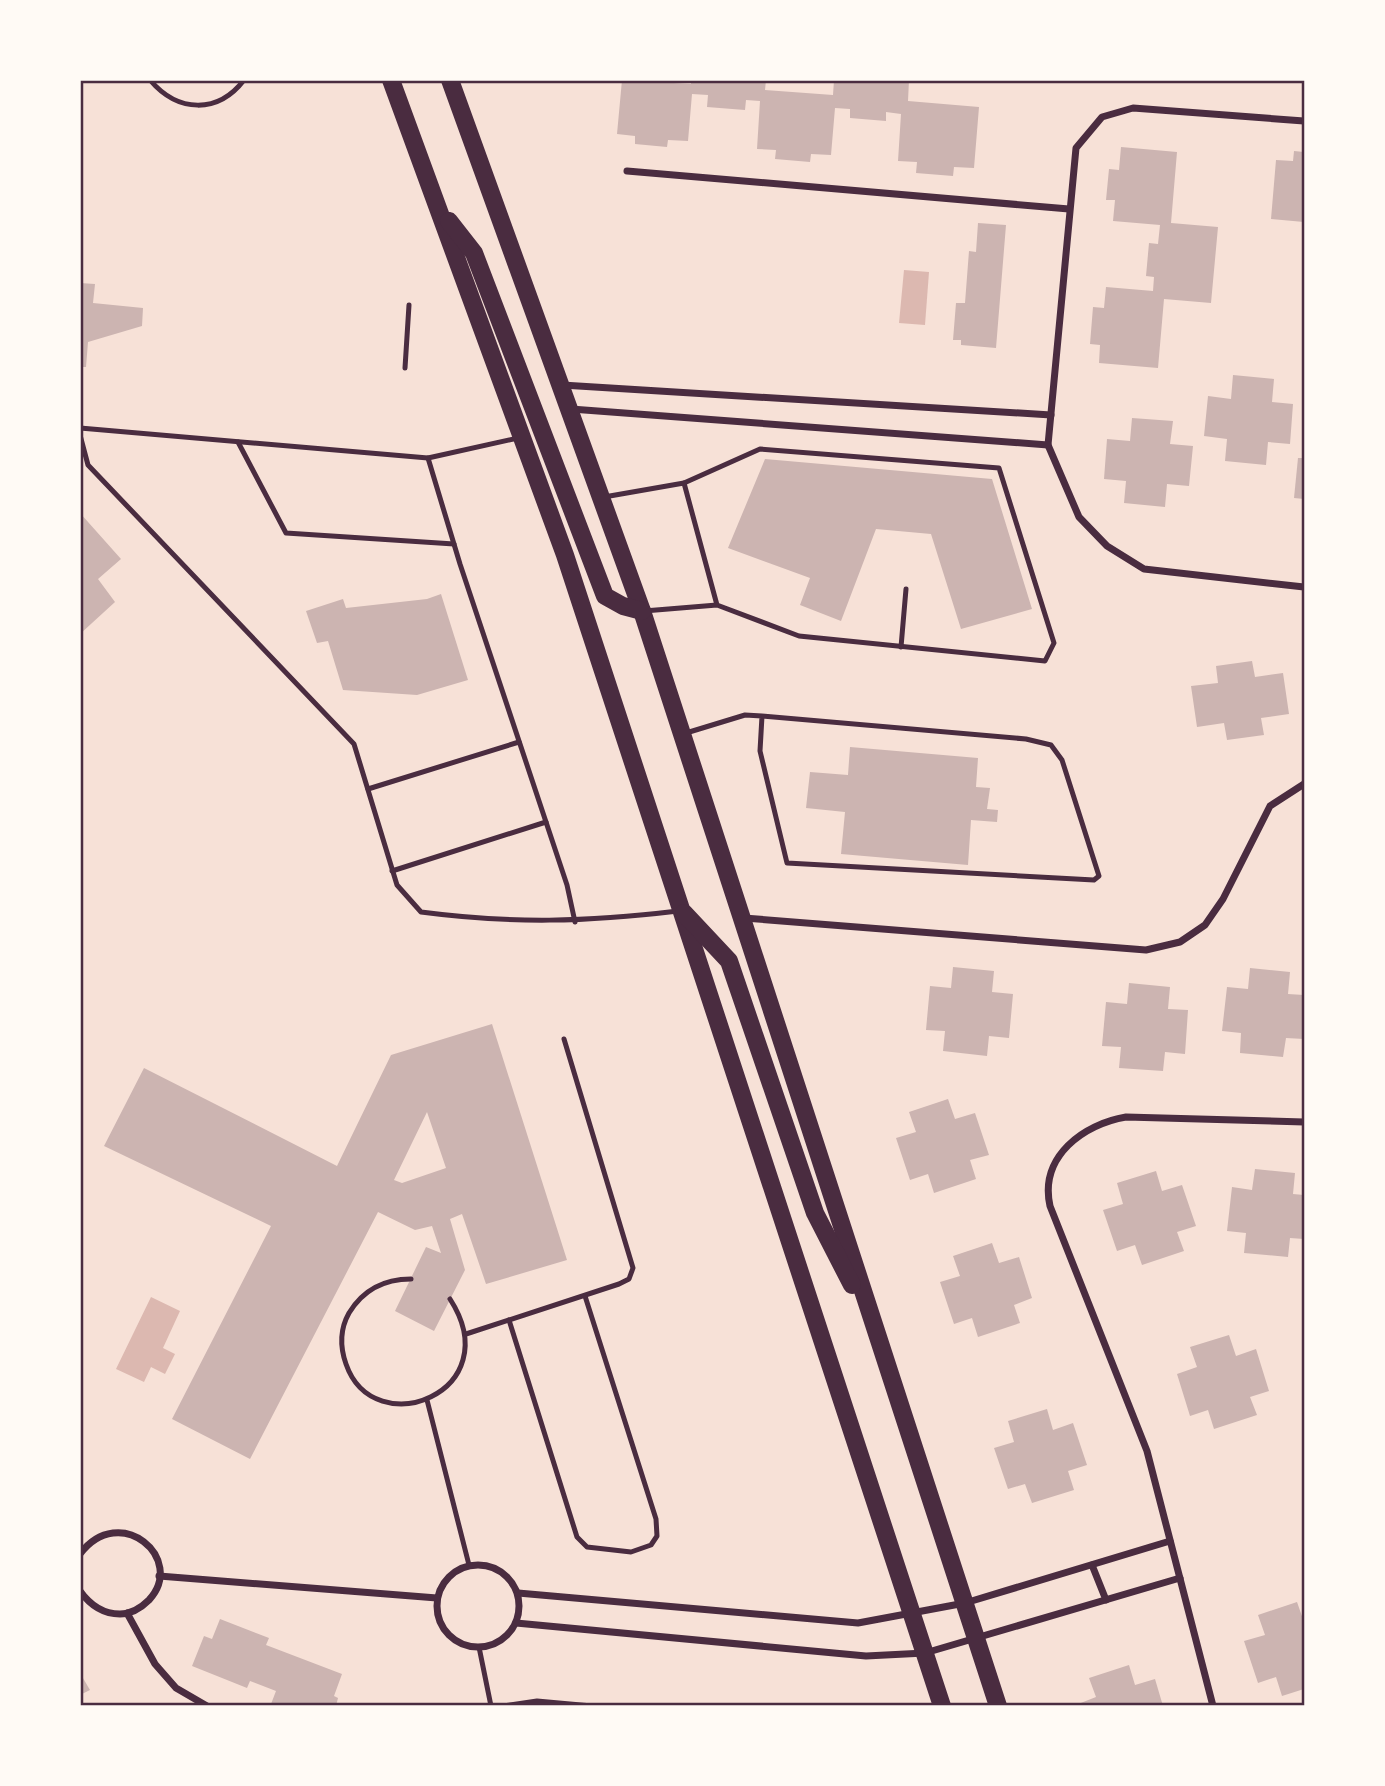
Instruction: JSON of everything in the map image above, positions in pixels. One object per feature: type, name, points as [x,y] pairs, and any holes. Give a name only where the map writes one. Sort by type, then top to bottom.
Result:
[{"type":"main road","points":[[391,80],[565,555],[942,1706]]},
{"type":"main road","points":[[450,80],[642,611],[998,1706]]},
{"type":"main road","points":[[438,207],[474,253],[605,596],[623,606],[642,611]]},
{"type":"main road","points":[[682,911],[729,961],[815,1213],[875,1329]]},
{"type":"street","points":[[1304,121],[1133,108],[1102,117],[1076,148],[1048,445],[1079,517],[1107,546],[1144,569],[1304,587]]},
{"type":"street","points":[[627,171],[1069,209]]},
{"type":"street","points":[[562,385],[1051,415]]},
{"type":"street","points":[[571,409],[1048,445]]},
{"type":"street","points":[[743,918],[1146,950],[1180,942],[1205,925],[1223,899],[1270,806],[1304,784]]},
{"type":"street","points":[[1213,1706],[1147,1451],[1050,1206],[1051,1175],[1060,1155],[1077,1135],[1112,1119],[1126,1117],[1304,1122]]},
{"type":"street","points":[[80,1554],[97,1537],[124,1532],[139,1537],[150,1547],[158,1560],[159,1576],[152,1597],[141,1608],[127,1613],[107,1613],[96,1608],[80,1591]]},
{"type":"street","points":[[518,1593],[858,1623],[965,1603],[1170,1541]]},
{"type":"street","points":[[484,1564],[499,1570],[510,1580],[518,1593],[516,1623],[501,1640],[480,1647],[456,1641],[447,1633],[436,1611],[437,1598],[448,1577],[469,1565],[484,1564]]},
{"type":"street","points":[[1093,1564],[1106,1600]]},
{"type":"street","points":[[159,1576],[437,1598]]},
{"type":"street","points":[[516,1623],[866,1656],[925,1653],[1180,1578]]},
{"type":"street","points":[[127,1613],[155,1664],[176,1688],[207,1706]]},
{"type":"lane","points":[[150,80],[162,94],[178,104],[197,107],[215,104],[234,94],[244,80]]},
{"type":"lane","points":[[405,368],[409,304]]},
{"type":"lane","points":[[80,428],[428,458],[522,438]]},
{"type":"lane","points":[[80,435],[88,465],[354,744],[397,886],[421,912],[487,921],[575,922],[682,911]]},
{"type":"lane","points":[[238,442],[286,533],[454,544]]},
{"type":"lane","points":[[602,497],[684,483],[760,449],[999,468],[1054,643],[1045,661],[799,636],[717,605],[642,611]]},
{"type":"lane","points":[[428,458],[567,885],[575,922]]},
{"type":"lane","points":[[684,483],[717,605]]},
{"type":"lane","points":[[901,647],[906,589]]},
{"type":"lane","points":[[682,734],[745,715],[762,716],[1026,739],[1051,745],[1062,760],[1099,876],[1094,880],[788,863],[760,751],[762,716]]},
{"type":"lane","points":[[368,789],[519,742]]},
{"type":"lane","points":[[393,871],[546,822]]},
{"type":"lane","points":[[466,1334],[629,1279],[633,1268],[564,1039]]},
{"type":"lane","points":[[411,1279],[394,1279],[377,1285],[357,1300],[344,1322],[341,1350],[350,1375],[366,1393],[387,1402],[409,1404],[427,1400],[450,1384],[464,1361],[466,1334],[461,1316],[450,1299]]},
{"type":"lane","points":[[509,1320],[577,1537],[587,1547],[631,1552],[651,1545],[657,1536],[656,1519],[585,1296]]},
{"type":"lane","points":[[427,1400],[469,1565]]},
{"type":"lane","points":[[480,1647],[491,1706]]},
{"type":"lane","points":[[503,1706],[537,1701],[592,1706]]},
{"type":"shaded area","points":[[904,270],[929,272],[925,325],[899,323]]},
{"type":"shaded area","points":[[151,1297],[180,1311],[163,1348],[175,1354],[165,1374],[151,1367],[144,1382],[116,1369]]},
{"type":"building","points":[[622,80],[691,84],[691,80],[766,80],[765,90],[833,95],[834,80],[909,80],[908,101],[979,107],[974,168],[954,167],[953,176],[916,173],[917,162],[898,161],[901,114],[886,112],[886,121],[850,118],[850,109],[835,108],[831,155],[811,154],[810,162],[775,159],[776,150],[757,149],[760,101],[746,100],[745,110],[707,107],[708,95],[692,94],[688,141],[668,140],[667,147],[635,144],[635,136],[617,134]]},
{"type":"building","points":[[1121,147],[1177,152],[1171,223],[1218,227],[1211,303],[1164,299],[1158,368],[1099,363],[1100,345],[1090,344],[1093,307],[1104,308],[1106,287],[1153,291],[1154,277],[1146,276],[1149,243],[1158,244],[1160,225],[1113,221],[1115,200],[1106,200],[1109,169],[1119,170]]},
{"type":"building","points":[[1294,151],[1304,152],[1304,222],[1271,219],[1276,160],[1293,161]]},
{"type":"building","points":[[978,223],[1006,225],[996,348],[961,345],[961,340],[953,340],[956,303],[965,303],[969,251],[976,252]]},
{"type":"building","points":[[80,283],[95,284],[93,303],[143,308],[142,326],[88,342],[86,367],[80,367]]},
{"type":"building","points":[[1233,375],[1274,379],[1272,402],[1293,404],[1290,444],[1268,442],[1266,465],[1225,461],[1227,439],[1204,436],[1208,396],[1231,399]]},
{"type":"building","points":[[1132,418],[1173,421],[1170,444],[1193,446],[1189,486],[1167,484],[1165,507],[1124,503],[1126,481],[1104,479],[1107,439],[1130,441]]},
{"type":"building","points":[[1298,458],[1304,458],[1304,499],[1294,498]]},
{"type":"building","points":[[765,459],[992,479],[1032,609],[961,629],[931,534],[876,529],[841,621],[800,605],[810,578],[728,548]]},
{"type":"building","points":[[80,513],[121,559],[98,579],[115,602],[80,634]]},
{"type":"building","points":[[441,594],[468,680],[417,695],[343,690],[328,641],[317,643],[306,611],[343,599],[346,608],[427,599]]},
{"type":"building","points":[[1252,661],[1255,677],[1283,673],[1289,714],[1261,718],[1264,735],[1227,740],[1224,723],[1197,727],[1191,686],[1218,683],[1216,666]]},
{"type":"building","points":[[850,747],[978,758],[976,787],[990,788],[987,809],[998,810],[997,822],[971,820],[968,865],[841,854],[845,812],[806,808],[810,772],[848,775]]},
{"type":"building","points":[[953,967],[994,971],[992,992],[1013,994],[1009,1038],[989,1036],[987,1056],[943,1051],[945,1031],[926,1030],[930,986],[951,988]]},
{"type":"building","points":[[1250,968],[1290,972],[1288,994],[1304,995],[1304,1039],[1286,1038],[1283,1057],[1240,1053],[1241,1033],[1222,1031],[1227,987],[1248,989]]},
{"type":"building","points":[[1129,983],[1170,987],[1168,1009],[1188,1010],[1185,1054],[1165,1052],[1163,1071],[1119,1068],[1121,1047],[1102,1046],[1106,1002],[1127,1004]]},
{"type":"building","points":[[492,1024],[567,1260],[486,1284],[462,1214],[450,1219],[465,1270],[434,1331],[395,1311],[426,1247],[441,1253],[432,1226],[415,1230],[378,1212],[250,1459],[172,1419],[271,1226],[104,1146],[144,1068],[337,1166],[391,1055]],"holes":[[[427,1112],[446,1168],[402,1183],[394,1180]]]},
{"type":"building","points":[[948,1099],[955,1119],[975,1113],[989,1155],[970,1160],[976,1179],[934,1193],[928,1174],[910,1180],[896,1138],[916,1132],[909,1112]]},
{"type":"building","points":[[1255,1169],[1295,1173],[1293,1194],[1304,1195],[1304,1239],[1290,1238],[1288,1257],[1244,1253],[1246,1233],[1227,1231],[1232,1187],[1252,1190]]},
{"type":"building","points":[[1156,1171],[1162,1191],[1182,1185],[1196,1226],[1177,1232],[1184,1251],[1142,1265],[1135,1245],[1117,1251],[1103,1210],[1123,1204],[1117,1183]]},
{"type":"building","points":[[992,1243],[999,1263],[1019,1257],[1032,1298],[1014,1305],[1020,1323],[978,1337],[972,1318],[954,1324],[940,1282],[960,1276],[953,1256]]},
{"type":"building","points":[[1229,1335],[1236,1356],[1256,1349],[1269,1391],[1250,1397],[1257,1415],[1214,1429],[1208,1410],[1190,1416],[1177,1374],[1197,1367],[1190,1347]]},
{"type":"building","points":[[1047,1409],[1053,1430],[1073,1423],[1087,1465],[1068,1471],[1074,1490],[1032,1503],[1025,1484],[1008,1489],[994,1448],[1014,1442],[1008,1421]]},
{"type":"building","points":[[1297,1602],[1304,1622],[1304,1689],[1282,1696],[1276,1677],[1258,1683],[1244,1641],[1265,1635],[1258,1615]]},
{"type":"building","points":[[220,1619],[269,1638],[266,1645],[342,1674],[334,1696],[338,1698],[336,1706],[275,1706],[271,1704],[276,1691],[250,1681],[247,1688],[192,1666],[204,1636],[212,1639]]},
{"type":"building","points":[[1129,1665],[1135,1685],[1155,1679],[1163,1706],[1073,1706],[1096,1697],[1089,1678]]},
{"type":"building","points":[[80,1673],[90,1690],[80,1695]]}]
